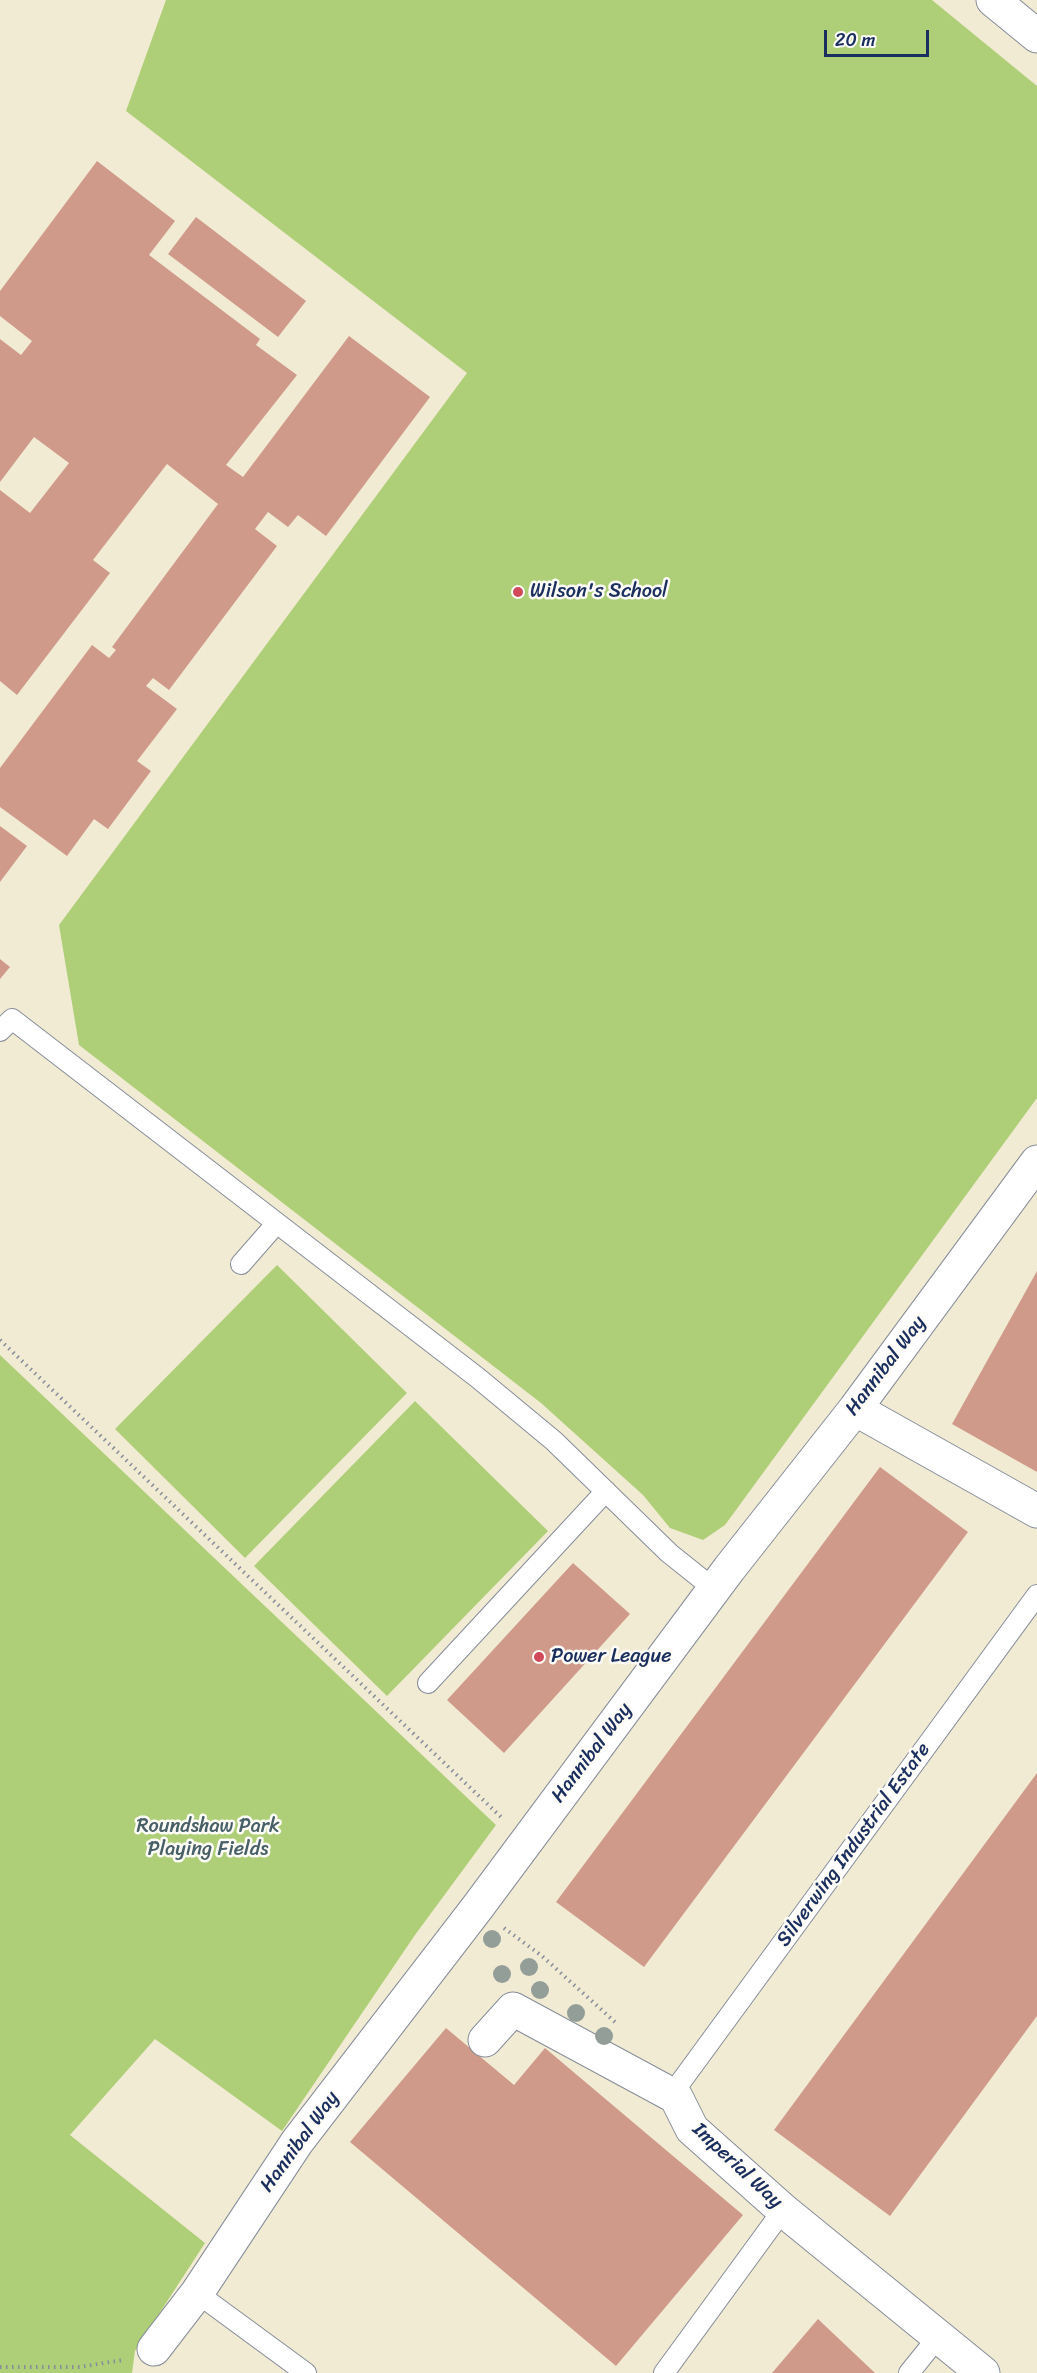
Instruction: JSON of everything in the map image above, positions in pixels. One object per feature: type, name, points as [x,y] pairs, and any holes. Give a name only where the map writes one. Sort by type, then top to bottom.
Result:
[{"type":"street","points":[[993,0],[1037,36]]},
{"type":"street","name":"Hannibal Way","points":[[154,2349],[197,2293],[297,2142],[477,1908],[714,1589],[855,1409],[1037,1162]]},
{"type":"street","points":[[855,1409],[1037,1511]]},
{"type":"street","points":[[485,2040],[513,2009],[676,2097]]},
{"type":"street","name":"Imperial Way","points":[[676,2097],[692,2129],[783,2210],[983,2373]]},
{"type":"lane","points":[[0,1031],[12,1020],[478,1378],[554,1441],[669,1553],[714,1589]]},
{"type":"lane","points":[[241,1264],[276,1224]]},
{"type":"lane","points":[[428,1683],[606,1491]]},
{"type":"lane","name":"Silverwing Industrial Estate","points":[[676,2097],[680,2083],[1037,1595]]},
{"type":"lane","points":[[664,2373],[783,2210]]},
{"type":"lane","points":[[197,2293],[306,2373]]},
{"type":"lane","points":[[909,2373],[938,2337]]},
{"type":"path","points":[[0,1340],[527,1841]]},
{"type":"path","points":[[477,1908],[542,1956],[617,2024]]},
{"type":"path","points":[[0,2367],[80,2367],[116,2362],[154,2349]]},
{"type":"green space","name":"Wilson's School","points":[[166,0],[932,0],[1037,86],[1037,1098],[725,1525],[703,1540],[670,1528],[643,1495],[541,1403],[79,1045],[59,925],[467,373],[126,111]]},
{"type":"green space","points":[[277,1265],[407,1393],[245,1558],[115,1429]]},
{"type":"green space","name":"Roundshaw Park Playing Fields","points":[[0,1355],[496,1825],[415,1935],[282,2131],[155,2039],[70,2135],[205,2243],[135,2351],[132,2373],[0,2373]]},
{"type":"green space","points":[[415,1401],[548,1531],[387,1696],[254,1566]]},
{"type":"building","points":[[97,161],[175,221],[149,255],[260,339],[256,345],[297,375],[226,465],[243,477],[349,336],[430,397],[326,536],[298,515],[288,527],[268,512],[255,529],[277,546],[169,690],[153,678],[146,686],[177,709],[137,761],[151,771],[108,829],[94,819],[67,856],[0,807],[0,768],[92,645],[109,658],[116,650],[112,647],[218,504],[167,464],[93,560],[110,573],[17,695],[0,681],[0,490],[30,513],[69,463],[34,437],[0,482],[0,339],[21,355],[32,341],[0,316],[0,291]]},
{"type":"building","points":[[196,217],[306,301],[278,337],[168,254]]},
{"type":"building","points":[[0,826],[27,846],[0,882]]},
{"type":"building","points":[[0,959],[10,967],[0,979]]},
{"type":"building","points":[[1037,1271],[1037,1472],[952,1424]]},
{"type":"building","points":[[880,1467],[968,1532],[644,1967],[556,1902]]},
{"type":"building","name":"Power League","points":[[573,1563],[630,1614],[504,1753],[447,1700]]},
{"type":"building","points":[[1037,1773],[1037,2016],[890,2216],[774,2130]]},
{"type":"building","points":[[446,2028],[514,2085],[545,2048],[743,2215],[616,2366],[350,2142]]},
{"type":"building","points":[[818,2319],[875,2373],[772,2373]]},
{"type":"place","name":"Wilson's School","points":[[518,592]]},
{"type":"place","name":"Power League","points":[[539,1657]]}]
